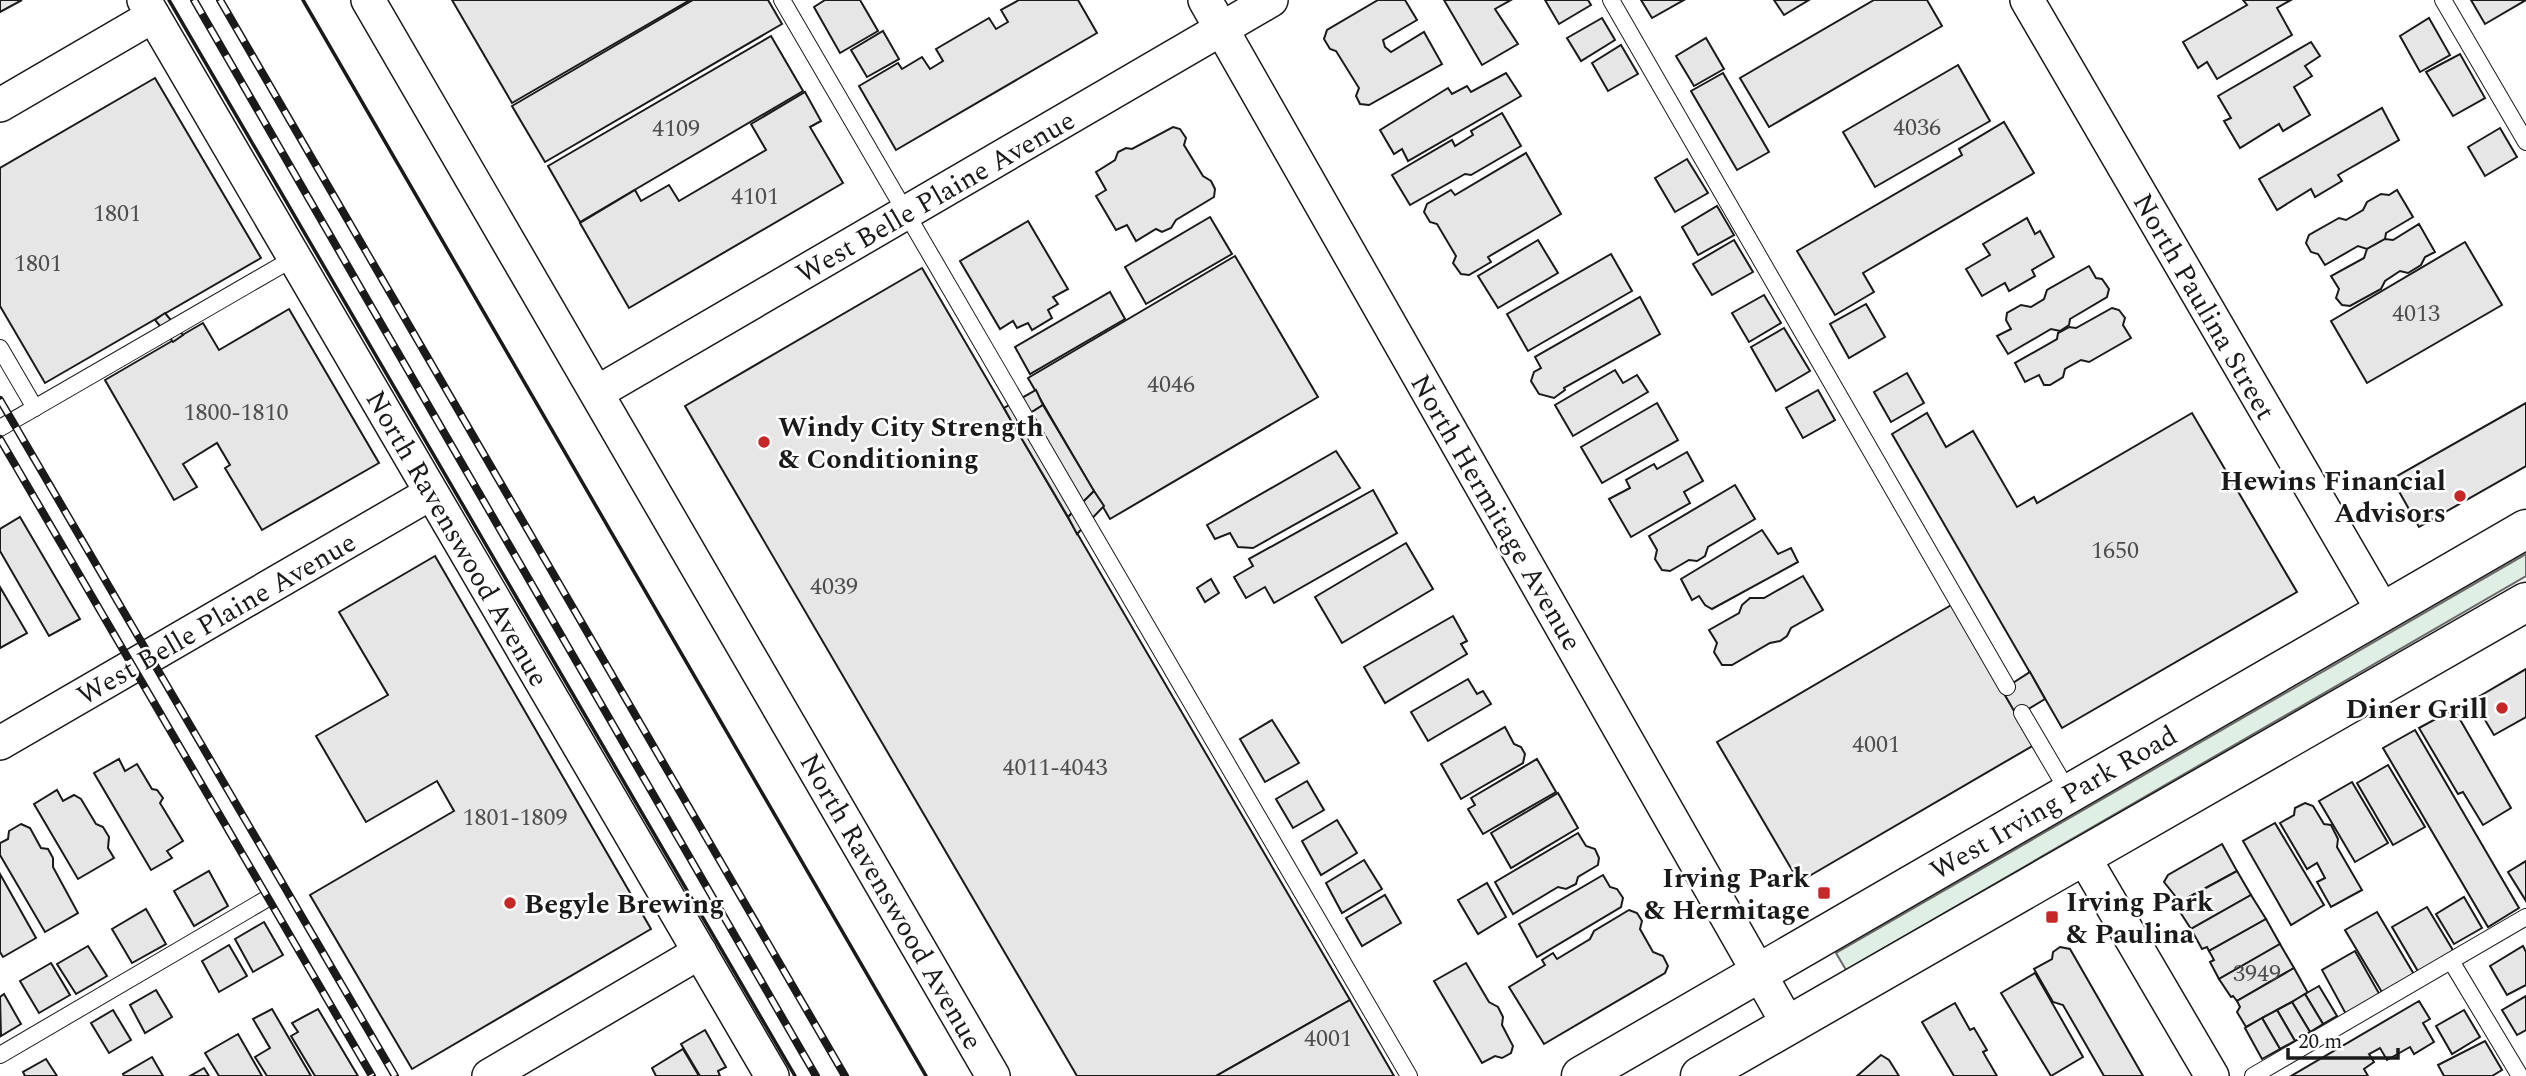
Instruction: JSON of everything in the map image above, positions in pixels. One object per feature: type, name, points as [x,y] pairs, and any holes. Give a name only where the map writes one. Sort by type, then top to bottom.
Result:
[{"type":"main road","name":"West Irving Park Road","points":[[1595,1073],[1758,972],[2526,529]]},
{"type":"main road","points":[[1700,1076],[2526,602]]},
{"type":"street","name":"North Ravenswood Avenue","points":[[368,0],[993,1076]]},
{"type":"street","name":"North Hermitage Avenue","points":[[1205,0],[1788,1024]]},
{"type":"street","name":"West Belle Plaine Avenue","points":[[598,392],[1271,0]]},
{"type":"street","name":"North Paulina Street","points":[[2027,0],[2383,611]]},
{"type":"street","name":"North Ravenswood Avenue","points":[[148,8],[772,1076]]},
{"type":"street","points":[[0,105],[148,8]]},
{"type":"street","name":"West Belle Plaine Avenue","points":[[0,743],[431,493]]},
{"type":"street","points":[[2083,856],[2212,1076]]},
{"type":"street","points":[[489,1076],[700,952]]},
{"type":"lane","points":[[782,0],[1409,1076]]},
{"type":"lane","points":[[1611,0],[2007,687]]},
{"type":"lane","points":[[2443,0],[2526,142]]},
{"type":"lane","points":[[0,428],[294,258]]},
{"type":"lane","points":[[0,348],[34,408]]},
{"type":"lane","points":[[140,662],[382,1076]]},
{"type":"lane","points":[[2022,713],[2068,793]]},
{"type":"lane","points":[[0,1055],[275,894]]},
{"type":"lane","points":[[2253,1076],[2526,917]]},
{"type":"lane","points":[[2451,961],[2520,1076]]},
{"type":"green space","points":[[2526,554],[2526,576],[1846,970],[1836,953]]},
{"type":"building","points":[[0,0],[22,0],[0,12]]},
{"type":"building","points":[[452,0],[690,0],[512,103]]},
{"type":"building","points":[[693,0],[768,0],[782,24],[545,162],[512,106]]},
{"type":"building","points":[[825,0],[860,0],[878,31],[840,53],[814,7]]},
{"type":"building","points":[[1019,0],[1078,0],[1097,33],[896,150],[859,86],[898,63],[902,69],[922,57],[930,69],[943,61],[936,49],[989,18],[996,29],[1008,22],[1001,10]]},
{"type":"building","points":[[1378,0],[1405,0],[1417,20],[1383,40],[1385,47],[1391,52],[1424,32],[1442,64],[1369,105],[1360,104],[1356,96],[1359,88],[1336,51],[1330,49],[1324,39],[1327,30]]},
{"type":"building","points":[[1444,0],[1511,0],[1495,9],[1518,44],[1482,65]]},
{"type":"building","points":[[1545,0],[1588,0],[1591,5],[1559,24]]},
{"type":"building","points":[[1641,0],[1684,0],[1652,18]]},
{"type":"building","points":[[1774,0],[1809,0],[1784,15]]},
{"type":"building","points":[[1874,0],[1927,0],[1942,26],[1769,127],[1740,78]]},
{"type":"building","points":[[2243,0],[2291,0],[2277,8],[2292,35],[2217,79],[2207,62],[2198,68],[2183,42],[2247,5]]},
{"type":"building","points":[[2471,0],[2526,0],[2485,24]]},
{"type":"building","points":[[1602,18],[1615,40],[1581,61],[1567,38]]},
{"type":"building","points":[[2429,18],[2450,55],[2420,72],[2400,36]]},
{"type":"building","points":[[883,31],[899,59],[867,77],[851,50]]},
{"type":"building","points":[[771,36],[803,91],[580,222],[548,166]]},
{"type":"building","points":[[1706,38],[1724,69],[1694,86],[1676,56]]},
{"type":"building","points":[[2311,42],[2320,56],[2305,66],[2312,76],[2294,87],[2310,115],[2283,131],[2279,124],[2240,148],[2224,121],[2231,118],[2218,96]]},
{"type":"building","points":[[1621,45],[1638,74],[1608,91],[1592,63]]},
{"type":"building","points":[[2460,54],[2485,98],[2453,116],[2426,72]]},
{"type":"building","points":[[1958,65],[1990,121],[1875,187],[1843,132]]},
{"type":"building","points":[[1506,73],[1521,96],[1408,161],[1402,149],[1394,154],[1380,130],[1448,88],[1452,94],[1467,86],[1471,92]]},
{"type":"building","points":[[1723,73],[1769,152],[1737,170],[1691,91]]},
{"type":"building","points":[[155,78],[261,258],[45,383],[0,306],[0,168]]},
{"type":"building","points":[[805,92],[821,121],[810,127],[843,183],[629,308],[580,223],[635,190],[641,201],[669,185],[679,201],[766,150],[751,124]]},
{"type":"building","points":[[2382,108],[2399,140],[2338,175],[2342,181],[2315,197],[2311,189],[2277,210],[2259,179]]},
{"type":"building","points":[[1502,113],[1521,146],[1471,175],[1465,174],[1410,205],[1392,175],[1452,140],[1455,146],[1473,135],[1471,131]]},
{"type":"building","points":[[2004,122],[2034,173],[1863,273],[1874,292],[1835,315],[1797,251],[1962,155],[1959,149]]},
{"type":"building","points":[[1173,127],[1180,129],[1186,138],[1184,145],[1203,176],[1211,181],[1215,189],[1214,197],[1176,220],[1171,228],[1162,232],[1156,229],[1136,241],[1127,225],[1116,230],[1096,196],[1106,190],[1096,172],[1115,160],[1118,152],[1126,148],[1132,149]]},
{"type":"building","points":[[2500,128],[2517,157],[2485,176],[2468,147]]},
{"type":"building","points":[[1526,153],[1561,214],[1488,257],[1491,262],[1469,275],[1461,274],[1453,263],[1456,256],[1437,224],[1430,222],[1424,212],[1427,204],[1451,190],[1455,195]]},
{"type":"building","points":[[1687,159],[1708,193],[1675,212],[1655,178]]},
{"type":"building","points":[[2397,190],[2413,217],[2386,233],[2385,239],[2367,249],[2358,246],[2325,265],[2318,254],[2311,252],[2306,243],[2309,235],[2339,218],[2346,220],[2363,210],[2367,202],[2381,194],[2389,195]]},
{"type":"building","points":[[1717,206],[1734,235],[1698,255],[1682,227]]},
{"type":"building","points":[[1210,217],[1232,254],[1146,304],[1125,267]]},
{"type":"building","points":[[2027,218],[2035,234],[2040,231],[2054,257],[2032,270],[2035,276],[2009,291],[2005,283],[1982,296],[1966,269],[1990,255],[1983,244]]},
{"type":"building","points":[[1028,221],[1068,289],[1053,297],[1058,304],[1048,310],[1052,318],[1032,330],[1028,323],[1017,328],[1013,321],[1000,329],[960,261]]},
{"type":"building","points":[[2419,224],[2435,252],[2425,257],[2421,265],[2408,273],[2400,271],[2385,281],[2381,289],[2350,306],[2342,305],[2336,298],[2339,289],[2331,276],[2364,258],[2367,249],[2385,239],[2393,240]]},
{"type":"building","points":[[1538,240],[1558,273],[1498,308],[1478,276]]},
{"type":"building","points":[[1734,240],[1753,272],[1712,295],[1693,264]]},
{"type":"building","points":[[2465,242],[2502,305],[2367,383],[2331,321]]},
{"type":"building","points":[[1611,254],[1632,291],[1528,351],[1507,314]]},
{"type":"building","points":[[1235,256],[1318,397],[1110,519],[1028,378]]},
{"type":"building","points":[[2089,266],[2096,278],[2102,279],[2109,289],[2107,297],[2070,319],[2069,325],[2060,331],[2051,329],[2008,354],[1997,336],[2011,329],[2006,320],[2007,313],[2021,305],[2031,307],[2044,299],[2047,290]]},
{"type":"building","points":[[922,268],[1350,1000],[1216,1076],[1077,1076],[685,406]]},
{"type":"building","points":[[1110,292],[1125,319],[1030,374],[1015,347]]},
{"type":"building","points":[[1764,295],[1781,323],[1749,342],[1732,313]]},
{"type":"building","points":[[1640,297],[1660,334],[1564,388],[1565,390],[1554,398],[1539,394],[1531,381],[1534,372],[1541,368],[1535,357]]},
{"type":"building","points":[[1866,304],[1885,337],[1849,358],[1830,324]]},
{"type":"building","points":[[2112,308],[2119,310],[2125,318],[2123,325],[2131,338],[2089,362],[2081,360],[2065,369],[2063,377],[2050,385],[2044,385],[2039,375],[2025,382],[2015,363],[2057,339],[2058,333],[2069,327],[2076,328]]},
{"type":"building","points":[[289,309],[379,463],[262,530],[225,468],[230,465],[217,443],[183,464],[197,487],[174,500],[105,380],[203,323],[219,350]]},
{"type":"building","points":[[165,313],[183,335],[173,342],[155,320]]},
{"type":"building","points":[[1784,328],[1810,371],[1776,391],[1751,347]]},
{"type":"building","points":[[1615,370],[1623,383],[1637,375],[1648,392],[1573,436],[1555,405]]},
{"type":"building","points":[[1907,373],[1924,403],[1891,422],[1874,392]]},
{"type":"building","points":[[1036,390],[1043,405],[1013,424],[1004,408]]},
{"type":"building","points":[[1818,390],[1835,420],[1803,438],[1786,408]]},
{"type":"building","points":[[1657,403],[1678,440],[1602,483],[1581,447]]},
{"type":"building","points":[[2526,403],[2526,466],[2419,527],[2392,479]]},
{"type":"building","points":[[1043,405],[1094,491],[1068,517],[1013,424]]},
{"type":"building","points":[[1927,413],[1946,447],[1973,431],[2017,507],[2034,497],[2037,503],[2192,413],[2297,592],[2062,728],[1892,434]]},
{"type":"building","points":[[1336,451],[1360,488],[1253,548],[1238,547],[1230,533],[1215,539],[1207,525]]},
{"type":"building","points":[[1687,452],[1703,481],[1684,492],[1690,503],[1631,537],[1609,499],[1630,488],[1626,480],[1654,464],[1657,469]]},
{"type":"building","points":[[1735,485],[1755,519],[1708,547],[1705,556],[1697,561],[1689,560],[1670,571],[1662,570],[1655,559],[1657,550],[1649,536]]},
{"type":"building","points":[[1373,490],[1397,533],[1274,603],[1265,587],[1246,598],[1234,577],[1253,566],[1249,559]]},
{"type":"building","points":[[1094,491],[1104,506],[1077,534],[1068,517]]},
{"type":"building","points":[[20,517],[80,619],[49,636],[0,551],[0,529]]},
{"type":"building","points":[[1762,530],[1778,554],[1791,548],[1798,562],[1712,609],[1705,605],[1699,596],[1692,600],[1681,579]]},
{"type":"building","points":[[1406,543],[1433,589],[1342,643],[1315,597]]},
{"type":"building","points":[[435,556],[651,929],[412,1069],[310,895],[454,811],[437,781],[366,822],[316,736],[388,695],[339,612]]},
{"type":"building","points":[[1803,576],[1823,610],[1791,628],[1787,636],[1780,641],[1770,643],[1732,665],[1722,665],[1714,652],[1717,643],[1709,630],[1739,613],[1742,605],[1750,598],[1764,598]]},
{"type":"building","points":[[1211,579],[1219,593],[1205,602],[1197,588]]},
{"type":"building","points":[[0,587],[27,633],[0,648]]},
{"type":"building","points":[[1953,604],[2034,745],[1799,882],[1717,742]]},
{"type":"building","points":[[1453,616],[1467,641],[1461,644],[1467,654],[1385,703],[1364,667]]},
{"type":"building","name":"Diner Grill","points":[[2526,669],[2526,717],[2494,735],[2473,700]]},
{"type":"building","points":[[2030,672],[2045,699],[2017,716],[2002,690]]},
{"type":"building","points":[[1468,679],[1477,694],[1483,691],[1491,704],[1428,741],[1411,712]]},
{"type":"building","points":[[2454,709],[2511,808],[2483,825],[2463,792],[2458,794],[2419,728]]},
{"type":"building","points":[[1272,720],[1299,763],[1265,782],[1240,739]]},
{"type":"building","points":[[1505,727],[1514,744],[1521,747],[1525,754],[1523,763],[1461,799],[1441,764]]},
{"type":"building","points":[[2415,730],[2519,908],[2488,927],[2383,748]]},
{"type":"building","points":[[119,759],[125,771],[137,764],[152,789],[157,790],[163,798],[160,803],[183,841],[167,851],[172,858],[151,870],[94,773]]},
{"type":"building","points":[[1537,759],[1556,792],[1483,834],[1468,809],[1475,805],[1471,798]]},
{"type":"building","points":[[2388,765],[2425,827],[2393,845],[2357,783]]},
{"type":"building","points":[[1307,781],[1324,810],[1293,828],[1276,799]]},
{"type":"building","points":[[2352,782],[2388,843],[2355,862],[2319,801]]},
{"type":"building","points":[[57,790],[63,801],[74,795],[81,799],[96,824],[103,827],[109,837],[108,848],[114,858],[78,879],[34,804]]},
{"type":"building","points":[[1558,793],[1578,828],[1511,868],[1491,833]]},
{"type":"building","points":[[2305,803],[2313,806],[2324,824],[2331,825],[2338,839],[2337,847],[2362,890],[2331,907],[2317,882],[2325,878],[2317,863],[2307,869],[2280,823],[2294,815],[2295,808]]},
{"type":"building","points":[[1337,820],[1357,853],[1321,875],[1302,841]]},
{"type":"building","points":[[2275,823],[2324,905],[2291,925],[2243,841]]},
{"type":"building","points":[[21,824],[30,828],[41,848],[48,849],[53,858],[53,867],[78,913],[45,932],[0,855],[0,843],[8,839],[9,831]]},
{"type":"building","points":[[1578,833],[1586,846],[1595,849],[1599,858],[1598,865],[1578,877],[1576,884],[1566,889],[1558,887],[1513,914],[1495,882]]},
{"type":"building","points":[[2222,844],[2237,871],[2180,902],[2164,882],[2168,875]]},
{"type":"building","points":[[1364,860],[1382,889],[1342,913],[1326,883]]},
{"type":"building","points":[[2526,861],[2526,901],[2508,872]]},
{"type":"building","points":[[209,871],[228,906],[194,926],[174,891]]},
{"type":"building","points":[[2237,871],[2251,895],[2191,929],[2180,912],[2184,910],[2180,902]]},
{"type":"building","points":[[0,874],[36,938],[3,957],[0,952]]},
{"type":"building","points":[[1603,875],[1610,887],[1617,889],[1623,898],[1621,907],[1537,957],[1519,924]]},
{"type":"building","points":[[1487,883],[1506,917],[1478,934],[1458,900]]},
{"type":"building","points":[[1385,895],[1401,923],[1362,946],[1346,918]]},
{"type":"building","points":[[2251,895],[2266,919],[2209,951],[2207,947],[2202,949],[2191,929]]},
{"type":"building","points":[[2464,897],[2482,928],[2454,944],[2436,914]]},
{"type":"building","points":[[2427,907],[2454,952],[2419,973],[2392,927]]},
{"type":"building","points":[[146,909],[166,944],[132,963],[112,929]]},
{"type":"building","points":[[1629,910],[1637,913],[1642,921],[1640,929],[1653,952],[1663,956],[1668,966],[1665,973],[1544,1044],[1509,987],[1545,965],[1542,960],[1553,953],[1557,959],[1590,939],[1594,931]]},
{"type":"building","points":[[2377,912],[2415,976],[2383,994],[2345,930]]},
{"type":"building","points":[[2266,919],[2280,944],[2219,979],[2210,962],[2214,960],[2209,951]]},
{"type":"building","points":[[264,922],[283,955],[253,972],[235,939]]},
{"type":"building","points":[[2280,944],[2294,968],[2237,1001],[2231,997],[2219,979]]},
{"type":"building","points":[[229,945],[247,976],[219,992],[202,961]]},
{"type":"building","points":[[88,946],[107,976],[76,994],[57,964]]},
{"type":"building","points":[[2523,946],[2526,952],[2526,985],[2507,995],[2490,966]]},
{"type":"building","points":[[2060,947],[2070,949],[2143,1076],[2104,1076],[2063,1005],[2053,1002],[2034,969],[2052,959],[2053,952]]},
{"type":"building","points":[[2355,951],[2381,997],[2347,1016],[2322,970]]},
{"type":"building","points":[[51,963],[70,995],[39,1013],[20,981]]},
{"type":"building","points":[[1466,963],[1489,1002],[1498,1007],[1503,1017],[1502,1025],[1513,1046],[1511,1053],[1502,1058],[1495,1056],[1482,1063],[1434,981]]},
{"type":"building","points":[[2294,968],[2308,993],[2246,1027],[2237,1012],[2240,1007],[2237,1001]]},
{"type":"building","points":[[2035,973],[2083,1057],[2051,1076],[2001,993]]},
{"type":"building","points":[[2319,986],[2337,1016],[2323,1024],[2305,994]]},
{"type":"building","points":[[156,990],[172,1017],[145,1033],[130,1005]]},
{"type":"building","points":[[4,994],[21,1024],[1,1036],[0,997]]},
{"type":"building","points":[[2305,994],[2323,1024],[2310,1032],[2292,1002]]},
{"type":"building","points":[[2526,996],[2526,1030],[2517,1035],[2502,1010]]},
{"type":"building","points":[[1350,1000],[1394,1076],[1216,1076]]},
{"type":"building","points":[[2419,1001],[2430,1019],[2423,1023],[2434,1042],[2414,1054],[2410,1047],[2387,1060],[2380,1048],[2369,1054],[2374,1062],[2364,1069],[2368,1076],[2291,1076]]},
{"type":"building","points":[[2292,1002],[2310,1032],[2295,1041],[2277,1010]]},
{"type":"building","points":[[1955,1003],[1970,1030],[1974,1028],[1987,1050],[1983,1052],[1997,1076],[1954,1076],[1922,1022]]},
{"type":"building","points":[[272,1009],[311,1076],[267,1076],[255,1057],[270,1048],[253,1019]]},
{"type":"building","points":[[318,1009],[358,1076],[315,1076],[291,1036],[298,1032],[292,1023]]},
{"type":"building","points":[[113,1010],[131,1040],[109,1053],[91,1023]]},
{"type":"building","points":[[2277,1010],[2295,1041],[2280,1049],[2262,1018]]},
{"type":"building","points":[[2464,1010],[2480,1037],[2452,1054],[2436,1026]]},
{"type":"building","points":[[2262,1018],[2280,1049],[2262,1059],[2245,1028]]},
{"type":"building","points":[[705,1030],[726,1067],[718,1071],[720,1076],[700,1076],[681,1044]]},
{"type":"building","points":[[238,1034],[262,1076],[219,1076],[205,1053]]},
{"type":"building","points":[[2485,1041],[2502,1070],[2492,1076],[2444,1076],[2438,1065]]},
{"type":"building","points":[[683,1049],[699,1076],[656,1076],[652,1068]]},
{"type":"building","points":[[1881,1055],[1889,1060],[1899,1076],[1857,1076]]},
{"type":"building","points":[[152,1057],[163,1076],[124,1076],[123,1074]]},
{"type":"building","points":[[46,1059],[57,1076],[25,1076],[23,1072]]},
{"type":"building","points":[[204,1068],[209,1076],[190,1076]]},
{"type":"railway","points":[[194,0],[816,1076]]},
{"type":"railway","points":[[220,0],[845,1076]]},
{"type":"railway","points":[[0,400],[395,1076]]},
{"type":"railway","points":[[0,439],[372,1076]]},
{"type":"wall","points":[[169,0],[795,1076]]},
{"type":"wall","points":[[303,0],[926,1076]]},
{"type":"place","name":"Windy City Strength & Conditioning","points":[[764,442]]},
{"type":"place","name":"Hewins Financial Advisors","points":[[2460,496]]},
{"type":"place","name":"Diner Grill","points":[[2502,708]]},
{"type":"place","name":"Irving Park & Hermitage","points":[[1824,893]]},
{"type":"place","name":"Begyle Brewing","points":[[510,903]]},
{"type":"place","name":"Irving Park & Paulina","points":[[2052,917]]}]
